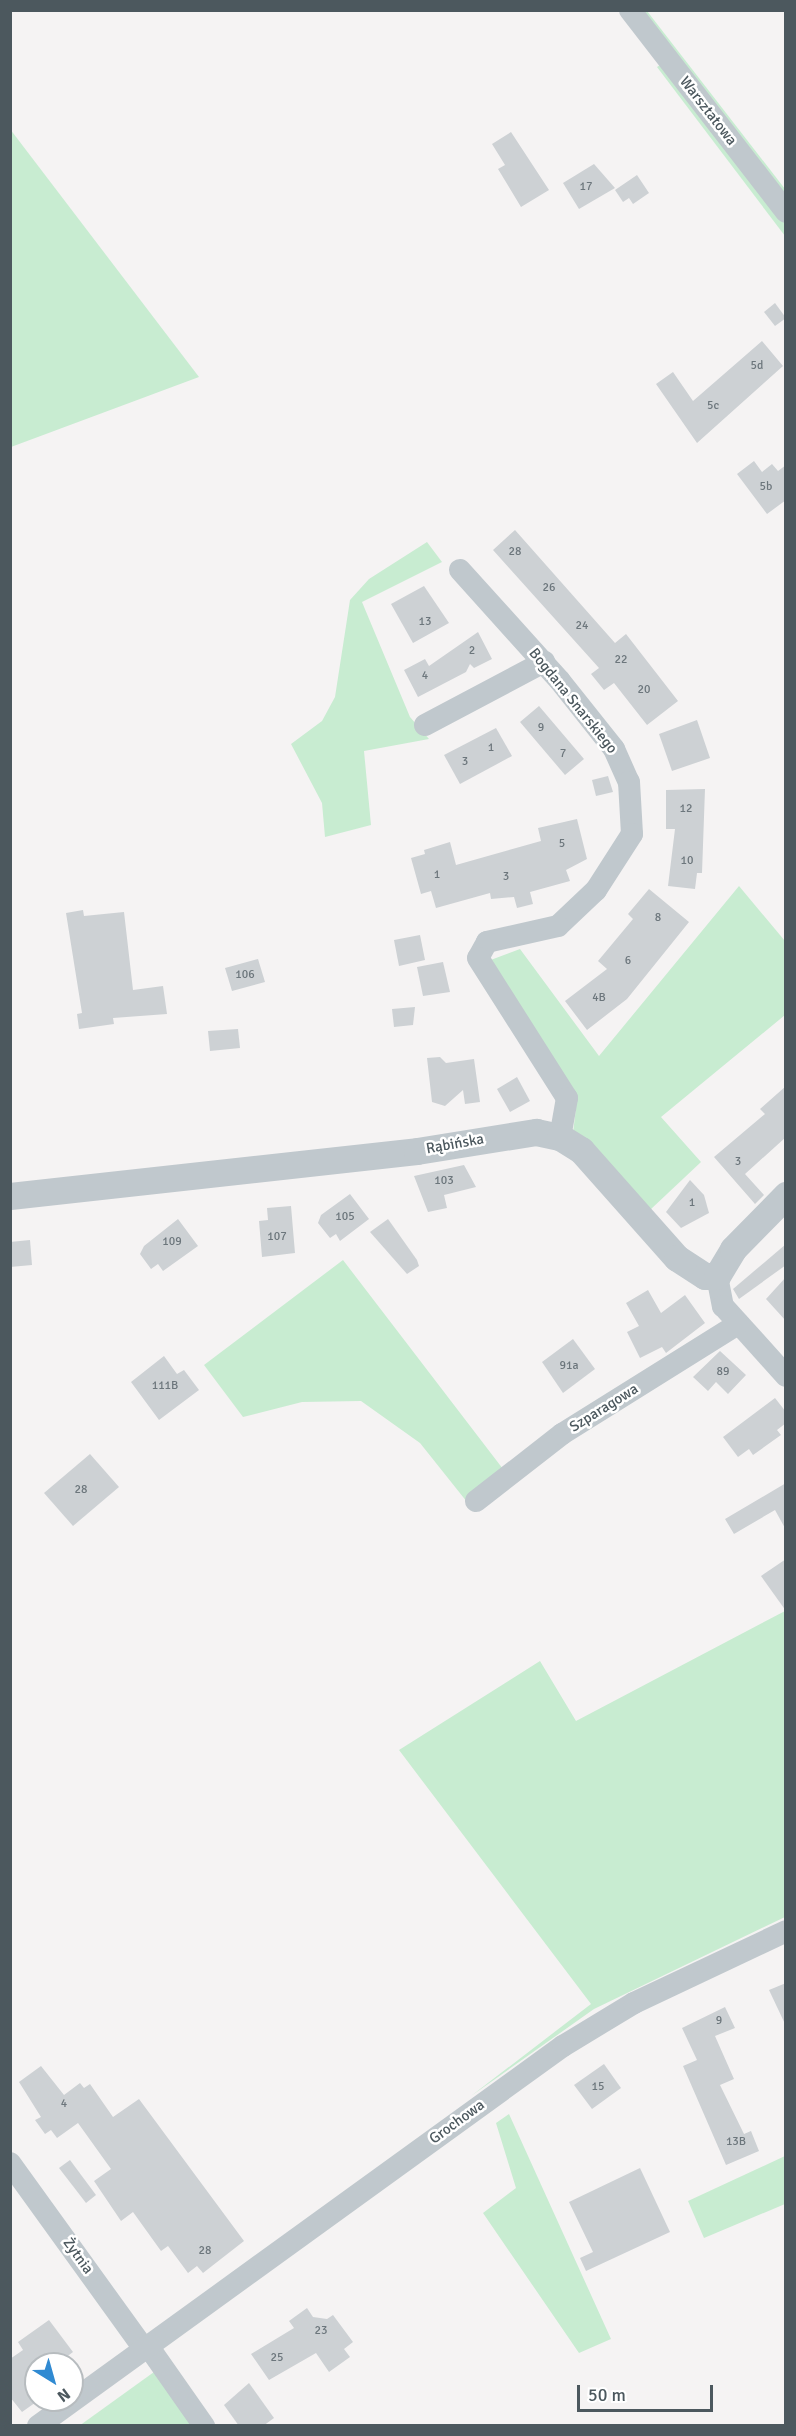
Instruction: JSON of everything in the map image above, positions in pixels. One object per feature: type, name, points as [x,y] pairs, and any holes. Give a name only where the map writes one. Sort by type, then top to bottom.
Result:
[{"type":"street","name":"Warsztatowa","points":[[630,10],[786,212]]},
{"type":"street","name":"Bogdana Snarskiego","points":[[460,570],[544,662],[626,770],[632,834],[625,853],[574,913],[558,926],[487,942],[478,958],[567,1098],[560,1137]]},
{"type":"street","points":[[425,725],[544,662]]},
{"type":"street","name":"Rąbińska","points":[[10,1196],[417,1151],[520,1133],[560,1137]]},
{"type":"street","points":[[560,1137],[580,1150],[688,1268],[717,1276]]},
{"type":"street","points":[[786,1195],[728,1255],[717,1276],[723,1306],[786,1376]]},
{"type":"street","name":"Szparagowa","points":[[476,1501],[562,1434],[738,1324]]},
{"type":"street","name":"Grochowa","points":[[38,2426],[590,2028],[786,1931]]},
{"type":"street","name":"Żytnia","points":[[10,2163],[146,2347]]},
{"type":"street","points":[[146,2347],[204,2426]]},
{"type":"green space","points":[[638,11],[647,11],[785,189],[785,202]]},
{"type":"green space","points":[[663,63],[785,221],[785,236],[657,67]]},
{"type":"green space","points":[[10,129],[199,377],[11,447],[10,447]]},
{"type":"green space","points":[[427,542],[442,562],[362,602],[410,717],[429,739],[364,751],[371,825],[325,837],[322,803],[291,744],[322,721],[335,697],[350,600],[369,579]]},
{"type":"green space","points":[[739,886],[785,941],[785,1015],[661,1117],[701,1162],[650,1210],[573,1133],[576,1108],[488,961],[520,949],[599,1056]]},
{"type":"green space","points":[[343,1260],[503,1469],[560,1445],[475,1512],[420,1443],[361,1401],[302,1402],[243,1417],[204,1365]]},
{"type":"green space","points":[[785,1611],[785,1917],[594,2009],[471,2096],[591,2004],[399,1750],[540,1661],[576,1721]]},
{"type":"green space","points":[[509,2114],[611,2339],[579,2353],[483,2213],[516,2188],[496,2123]]},
{"type":"green space","points":[[785,2156],[785,2204],[704,2238],[688,2201]]},
{"type":"green space","points":[[154,2372],[192,2426],[79,2426]]},
{"type":"building","points":[[511,132],[549,190],[521,207],[498,169],[505,165],[492,144]]},
{"type":"building","points":[[594,164],[615,188],[579,209],[563,183]]},
{"type":"building","points":[[637,175],[649,193],[633,204],[629,198],[623,202],[615,190]]},
{"type":"building","points":[[775,303],[786,318],[775,326],[764,312]]},
{"type":"building","points":[[762,341],[783,366],[697,443],[656,384],[673,372],[693,401]]},
{"type":"building","points":[[754,461],[762,472],[772,464],[778,471],[786,465],[786,500],[767,514],[737,474]]},
{"type":"building","points":[[515,530],[615,643],[626,634],[678,701],[647,725],[614,683],[604,690],[591,674],[599,668],[493,550]]},
{"type":"building","points":[[424,586],[449,623],[413,643],[391,604]]},
{"type":"building","points":[[478,632],[492,659],[474,668],[470,664],[466,672],[418,697],[404,670],[425,659],[429,666]]},
{"type":"building","points":[[539,706],[584,759],[565,775],[520,722]]},
{"type":"building","points":[[697,720],[710,758],[672,771],[659,734]]},
{"type":"building","points":[[496,728],[512,756],[460,784],[444,755]]},
{"type":"building","points":[[608,776],[613,792],[596,796],[592,780]]},
{"type":"building","points":[[705,789],[702,873],[697,873],[695,889],[668,886],[675,829],[666,829],[666,790]]},
{"type":"building","points":[[577,819],[587,859],[566,870],[570,881],[530,892],[533,904],[517,908],[514,897],[491,899],[490,893],[436,908],[431,891],[421,894],[411,858],[425,854],[424,850],[450,842],[456,865],[541,841],[538,828]]},
{"type":"building","points":[[649,889],[689,922],[627,999],[587,1030],[565,1001],[607,969],[598,961],[633,919],[628,914]]},
{"type":"building","points":[[83,910],[84,916],[124,912],[133,990],[163,986],[167,1014],[113,1018],[114,1024],[79,1029],[77,1014],[82,1013],[66,913]]},
{"type":"building","points":[[420,935],[425,960],[399,966],[394,940]]},
{"type":"building","points":[[258,959],[265,982],[232,991],[225,968]]},
{"type":"building","points":[[443,962],[450,992],[423,996],[417,967]]},
{"type":"building","points":[[415,1007],[413,1025],[394,1027],[392,1009]]},
{"type":"building","points":[[238,1029],[240,1048],[210,1051],[208,1031]]},
{"type":"building","points":[[440,1057],[446,1063],[474,1059],[480,1102],[465,1104],[463,1090],[445,1106],[432,1102],[427,1058]]},
{"type":"building","points":[[517,1077],[530,1101],[510,1112],[497,1089]]},
{"type":"building","points":[[786,1086],[786,1137],[745,1174],[764,1195],[755,1204],[714,1157],[765,1114],[760,1109]]},
{"type":"building","points":[[464,1165],[476,1187],[444,1195],[447,1208],[428,1212],[414,1176]]},
{"type":"building","points":[[690,1180],[704,1195],[709,1213],[681,1228],[666,1212]]},
{"type":"building","points":[[350,1194],[369,1219],[340,1241],[336,1234],[330,1238],[318,1223],[321,1215]]},
{"type":"building","points":[[291,1206],[295,1253],[262,1257],[259,1221],[268,1220],[267,1208]]},
{"type":"building","points":[[178,1219],[198,1246],[163,1271],[158,1264],[151,1269],[140,1254],[144,1246]]},
{"type":"building","points":[[388,1219],[417,1260],[419,1266],[407,1274],[370,1232]]},
{"type":"building","points":[[30,1240],[32,1265],[10,1267],[10,1242]]},
{"type":"building","points":[[786,1244],[786,1265],[739,1299],[733,1289]]},
{"type":"building","points":[[786,1277],[786,1321],[766,1299]]},
{"type":"building","points":[[648,1290],[661,1313],[685,1295],[705,1323],[666,1353],[662,1347],[640,1358],[627,1332],[639,1326],[626,1303]]},
{"type":"building","points":[[573,1339],[595,1369],[563,1393],[542,1362]]},
{"type":"building","points":[[720,1351],[746,1375],[728,1394],[716,1382],[708,1391],[693,1377]]},
{"type":"building","points":[[164,1356],[177,1374],[184,1370],[199,1390],[159,1420],[131,1382]]},
{"type":"building","points":[[775,1398],[786,1412],[786,1423],[777,1430],[781,1435],[753,1455],[749,1449],[738,1457],[723,1437]]},
{"type":"building","points":[[90,1454],[119,1487],[73,1526],[44,1493]]},
{"type":"building","points":[[786,1483],[786,1530],[775,1510],[734,1534],[725,1519]]},
{"type":"building","points":[[786,1559],[786,1611],[761,1576]]},
{"type":"building","points":[[786,1983],[786,2026],[769,1990]]},
{"type":"building","points":[[725,2007],[735,2028],[715,2036],[734,2079],[720,2085],[744,2134],[751,2131],[759,2151],[726,2165],[683,2066],[697,2060],[682,2028]]},
{"type":"building","points":[[604,2064],[621,2088],[592,2109],[574,2085]]},
{"type":"building","points":[[41,2066],[64,2095],[80,2083],[84,2088],[90,2084],[113,2117],[139,2099],[244,2241],[203,2273],[197,2266],[188,2273],[168,2246],[161,2251],[133,2212],[121,2221],[94,2181],[111,2169],[78,2123],[57,2138],[51,2130],[45,2134],[35,2120],[41,2117],[19,2082]]},
{"type":"building","points":[[70,2160],[96,2195],[86,2203],[59,2168]]},
{"type":"building","points":[[640,2168],[670,2232],[586,2271],[580,2258],[593,2252],[569,2202]]},
{"type":"building","points":[[307,2308],[313,2317],[327,2319],[333,2315],[353,2342],[344,2349],[350,2357],[329,2372],[316,2353],[269,2380],[251,2354],[294,2328],[289,2321]]},
{"type":"building","points":[[49,2320],[73,2352],[24,2352],[24,2411],[22,2412],[10,2397],[10,2359],[23,2350],[18,2342]]},
{"type":"building","points":[[249,2383],[274,2418],[263,2426],[239,2426],[224,2405]]}]
